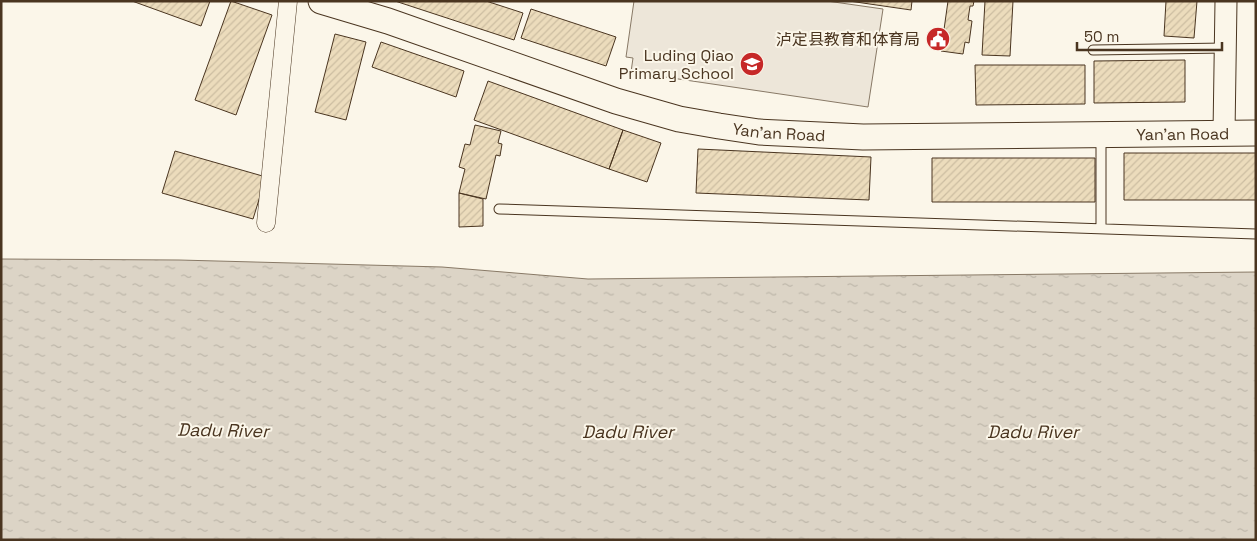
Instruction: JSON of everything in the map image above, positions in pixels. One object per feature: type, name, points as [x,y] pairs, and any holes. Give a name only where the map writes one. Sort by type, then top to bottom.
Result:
[{"type":"main road","name":"Yan'an Road","points":[[321,1],[388,21],[616,101],[680,118],[760,132],[863,137],[1256,133]]},
{"type":"street","points":[[266,223],[288,1]]},
{"type":"street","points":[[1224,133],[1226,1]]},
{"type":"lane","points":[[1093,50],[1225,48]]},
{"type":"lane","points":[[1101,135],[1101,229]]},
{"type":"lane","points":[[499,209],[1256,234]]},
{"type":"shaded area","name":"Luding Qiao Primary School","points":[[634,1],[827,1],[883,9],[868,107],[631,72],[633,58],[626,57]]},
{"type":"water","name":"Dadu River","points":[[1,259],[179,260],[442,267],[588,279],[1256,272],[1256,540],[1,540]]},
{"type":"building","points":[[132,1],[210,1],[201,26]]},
{"type":"building","points":[[231,1],[272,15],[236,115],[195,100]]},
{"type":"building","points":[[395,1],[486,1],[523,13],[514,40]]},
{"type":"building","points":[[849,1],[912,1],[911,10]]},
{"type":"building","points":[[948,1],[974,1],[973,6],[970,6],[968,20],[972,21],[969,43],[965,42],[963,54],[941,51]]},
{"type":"building","points":[[985,1],[1013,1],[1010,56],[982,55]]},
{"type":"building","points":[[1166,1],[1197,1],[1194,38],[1164,36]]},
{"type":"building","points":[[531,9],[616,37],[606,66],[521,38]]},
{"type":"building","points":[[335,34],[366,42],[346,120],[315,112]]},
{"type":"building","points":[[381,42],[464,71],[456,97],[372,67]]},
{"type":"building","points":[[1185,60],[1185,102],[1094,103],[1094,61]]},
{"type":"building","points":[[975,65],[1085,65],[1085,104],[976,105]]},
{"type":"building","points":[[488,81],[623,130],[609,169],[474,120]]},
{"type":"building","points":[[475,125],[501,131],[498,143],[502,144],[500,156],[496,155],[486,199],[459,193],[465,169],[459,167],[465,144],[470,145]]},
{"type":"building","points":[[623,130],[661,143],[647,182],[609,169]]},
{"type":"building","points":[[698,149],[871,157],[869,200],[696,193]]},
{"type":"building","points":[[175,151],[266,177],[253,219],[162,193]]},
{"type":"building","points":[[1124,153],[1256,153],[1256,200],[1124,200]]},
{"type":"building","points":[[932,158],[1095,158],[1095,202],[932,202]]},
{"type":"building","points":[[459,193],[483,199],[483,226],[459,227]]},
{"type":"place","name":"泸定县教育和体育局","points":[[938,39]]},
{"type":"place","name":"Luding Qiao Primary School","points":[[752,64]]}]
